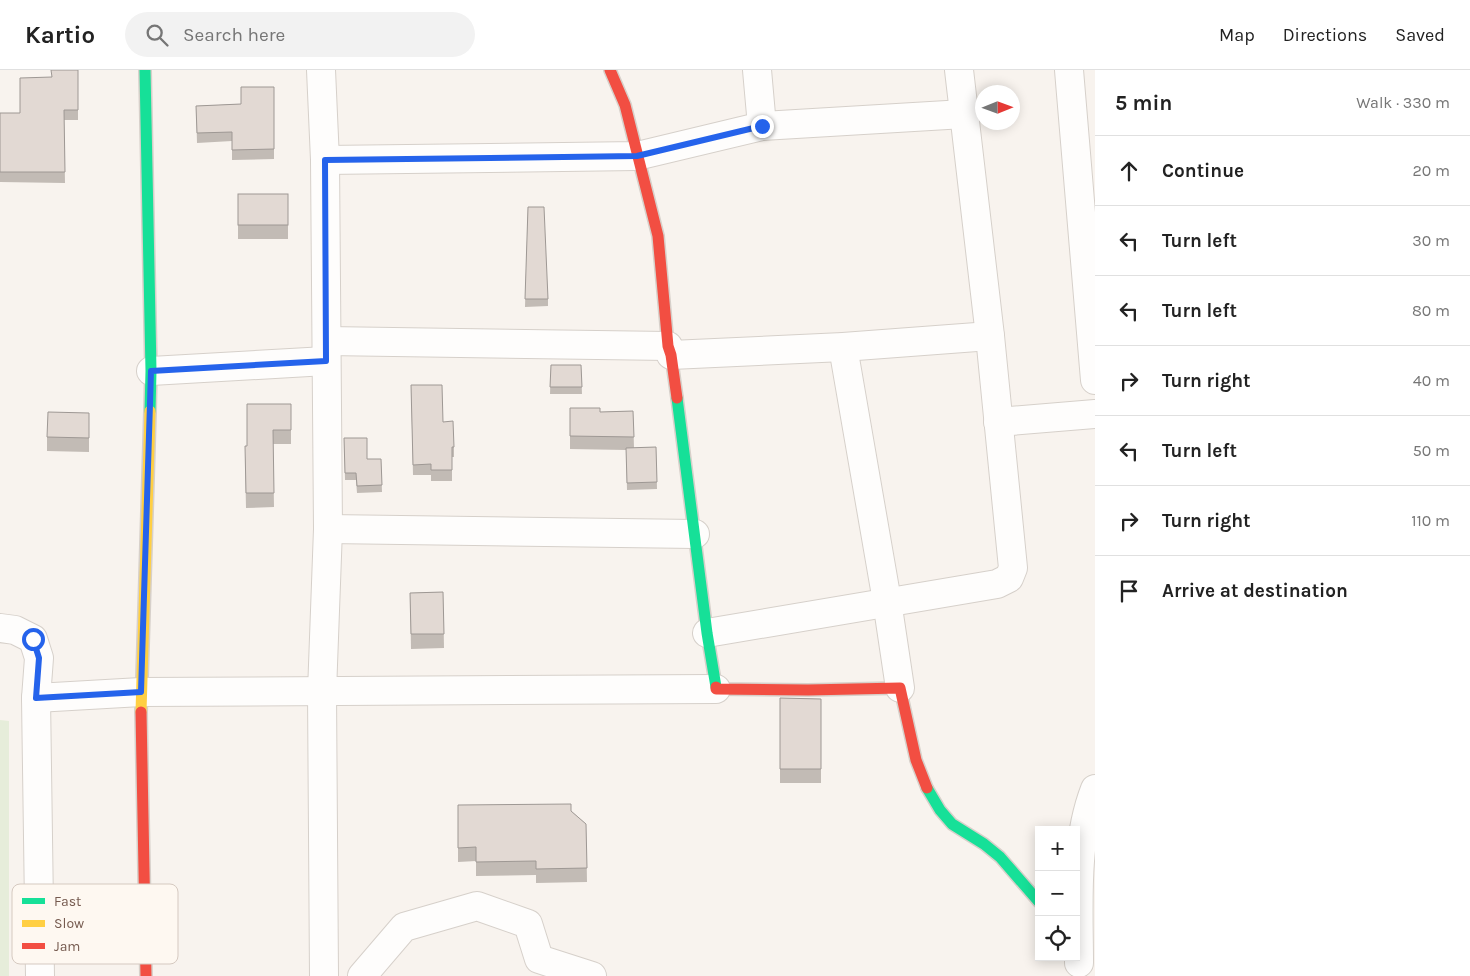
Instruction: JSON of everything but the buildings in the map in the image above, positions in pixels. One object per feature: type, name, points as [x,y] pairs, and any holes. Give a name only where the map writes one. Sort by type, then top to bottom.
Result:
[{"type":"street","points":[[144,884],[141,692],[151,371],[145,70]]},
{"type":"street","points":[[321,70],[325,160],[328,530],[322,692],[324,976]]},
{"type":"street","points":[[610,70],[625,105],[658,236],[670,350],[716,690]]},
{"type":"street","points":[[757,70],[762,126]]},
{"type":"street","points":[[707,633],[996,584],[1009,578],[1013,568],[990,336],[959,70]]},
{"type":"street","points":[[1069,70],[1095,380]]},
{"type":"street","points":[[325,160],[637,156],[762,126],[964,114]]},
{"type":"street","points":[[151,371],[327,351],[670,350],[843,347],[990,336]]},
{"type":"street","points":[[843,347],[888,601],[900,688],[917,763],[928,795],[952,824],[986,845],[1017,874],[1035,897]]},
{"type":"street","points":[[998,422],[1095,414]]},
{"type":"street","points":[[328,530],[695,534]]},
{"type":"street","points":[[0,628],[15,630],[33,639],[39,658],[36,698],[39,884]]},
{"type":"street","points":[[36,698],[141,692],[808,690],[900,688]]},
{"type":"street","points":[[1078,965],[1079,870],[1085,827],[1090,802],[1095,789]]},
{"type":"street","points":[[362,976],[404,928],[477,906],[528,924],[539,960],[592,976]]},
{"type":"green space","points":[[0,720],[9,721],[9,976],[0,976]]},
{"type":"traffic: fast","points":[[145,70],[151,371],[150,411]]},
{"type":"traffic: fast","points":[[677,398],[707,633],[716,687]]},
{"type":"traffic: fast","points":[[927,788],[940,810],[952,824],[984,844],[1000,857],[1035,897]]},
{"type":"traffic: slow","points":[[141,712],[150,411]]},
{"type":"traffic: jam","points":[[610,70],[625,105],[658,236],[668,346],[677,398]]},
{"type":"traffic: jam","points":[[716,687],[716,689],[808,690],[900,688],[916,760],[927,788]]},
{"type":"traffic: jam","points":[[141,712],[144,884]]},
{"type":"traffic: jam","points":[[146,964],[146,976]]},
{"type":"route","points":[[33,639],[39,658],[36,698],[141,692],[151,371],[326,361],[325,160],[637,156],[762,126]]}]
